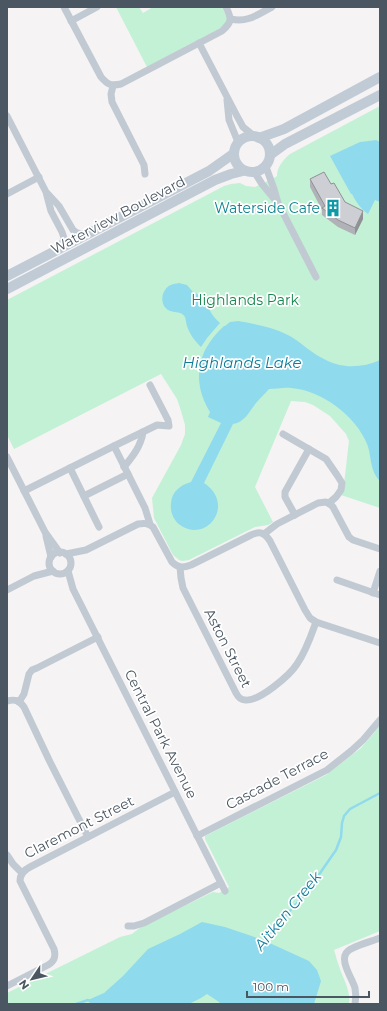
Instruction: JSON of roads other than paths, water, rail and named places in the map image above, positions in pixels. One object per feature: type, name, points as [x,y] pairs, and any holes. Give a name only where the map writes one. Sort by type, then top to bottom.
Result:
[{"type":"street","points":[[64,7],[101,77],[106,83],[113,86],[121,84],[222,31],[229,25],[231,20],[230,14],[226,7]]},
{"type":"street","points":[[71,20],[97,7]]},
{"type":"street","points":[[231,20],[244,21],[272,7]]},
{"type":"street","points":[[199,43],[243,127],[257,137],[264,140],[270,150],[269,161],[261,170],[255,173],[243,171],[236,163],[234,154],[234,150],[238,142],[243,138],[248,136],[257,137],[284,128],[380,77]]},
{"type":"street","points":[[113,86],[111,94],[112,102],[144,165],[145,174]]},
{"type":"street","points":[[270,155],[286,144],[380,95]]},
{"type":"street","points":[[227,96],[229,120],[238,142]]},
{"type":"street","points":[[7,116],[10,131],[39,177],[46,192],[51,211],[64,238],[62,247]]},
{"type":"street","name":"Waterview Boulevard","points":[[7,276],[209,170],[234,154]]},
{"type":"street","points":[[266,166],[278,203],[316,277]]},
{"type":"street","name":"Waterview Boulevard","points":[[7,289],[215,180],[243,171]]},
{"type":"street","points":[[255,173],[278,203]]},
{"type":"street","points":[[7,194],[39,177]]},
{"type":"street","points":[[46,192],[59,206],[73,230],[77,233],[86,235]]},
{"type":"street","points":[[24,491],[157,425],[169,426],[168,420],[150,384]]},
{"type":"street","points":[[124,467],[133,457],[138,448],[143,432]]},
{"type":"street","points":[[283,434],[326,459],[342,483],[341,490],[329,503]]},
{"type":"street","points":[[114,446],[147,513],[150,524],[156,530],[172,562],[177,566],[186,567],[254,533],[261,532],[270,541],[307,613],[313,620],[380,643]]},
{"type":"street","points":[[294,515],[285,497],[285,492],[309,449]]},
{"type":"street","points":[[7,457],[45,532],[63,554],[69,557],[71,563],[68,571],[63,574],[56,573],[34,576]]},
{"type":"street","points":[[70,468],[99,527]]},
{"type":"street","points":[[84,496],[128,474]]},
{"type":"street","points":[[264,534],[277,524],[323,502],[329,503],[333,507],[349,538],[380,549]]},
{"type":"street","points":[[71,563],[86,550],[138,524],[150,524]]},
{"type":"street","points":[[45,532],[51,569],[56,573]]},
{"type":"street","points":[[7,590],[34,576],[54,555],[86,550]]},
{"type":"street","name":"Aston Street","points":[[180,567],[183,588],[234,689],[238,696],[243,700],[250,700],[262,694],[272,688],[291,672],[302,655],[316,622]]},
{"type":"street","name":"Central Park Avenue","points":[[68,571],[73,589],[225,891]]},
{"type":"street","points":[[337,580],[377,594],[380,571]]},
{"type":"street","name":"Central Park Avenue","points":[[56,573],[73,589]]},
{"type":"street","points":[[19,702],[24,694],[30,672],[98,637]]},
{"type":"street","points":[[7,701],[12,700],[19,702],[24,707],[88,837]]},
{"type":"street","name":"Cascade Terrace","points":[[198,836],[327,770],[363,740],[380,720]]},
{"type":"street","name":"Claremont Street","points":[[7,986],[52,963],[56,956],[54,949],[20,881],[20,876],[22,873],[30,866],[176,792]]},
{"type":"street","points":[[7,855],[22,873]]},
{"type":"street","points":[[128,926],[144,923],[221,883]]},
{"type":"street","points":[[355,1004],[355,988],[346,967],[344,956],[346,952],[351,949],[380,938]]},
{"type":"water","points":[[376,140],[380,142],[380,202],[375,200],[368,214],[361,208],[351,194],[330,156],[360,142]]},
{"type":"water","points":[[179,283],[187,285],[193,292],[206,298],[211,312],[220,323],[201,347],[190,332],[185,317],[180,313],[167,310],[164,305],[162,299],[166,288],[173,284]]},
{"type":"water","name":"Highlands Lake","points":[[238,321],[263,326],[282,332],[319,357],[345,366],[366,365],[380,360],[380,481],[374,472],[369,449],[362,434],[355,424],[336,406],[325,399],[302,390],[288,388],[269,389],[244,419],[233,424],[204,483],[213,492],[218,501],[218,511],[214,519],[208,526],[190,530],[180,525],[172,515],[171,503],[173,495],[178,489],[191,482],[221,423],[208,417],[210,412],[203,397],[199,382],[200,366],[205,350],[216,334],[230,322]]},
{"type":"water","points":[[202,922],[225,927],[263,940],[309,961],[317,970],[321,981],[314,1004],[220,1004],[207,994],[189,1004],[91,1004],[88,1000],[104,993],[123,976],[148,949]]},
{"type":"waterway","name":"Aitken Creek","points":[[261,943],[307,892],[336,850],[341,837],[344,816],[350,809],[380,793]]},
{"type":"waterway","points":[[76,1004],[88,1000],[91,1002]]},
{"type":"place","name":"Waterside Cafe","points":[[333,208]]},
{"type":"park label","name":"Highlands Park","points":[[245,300]]}]
